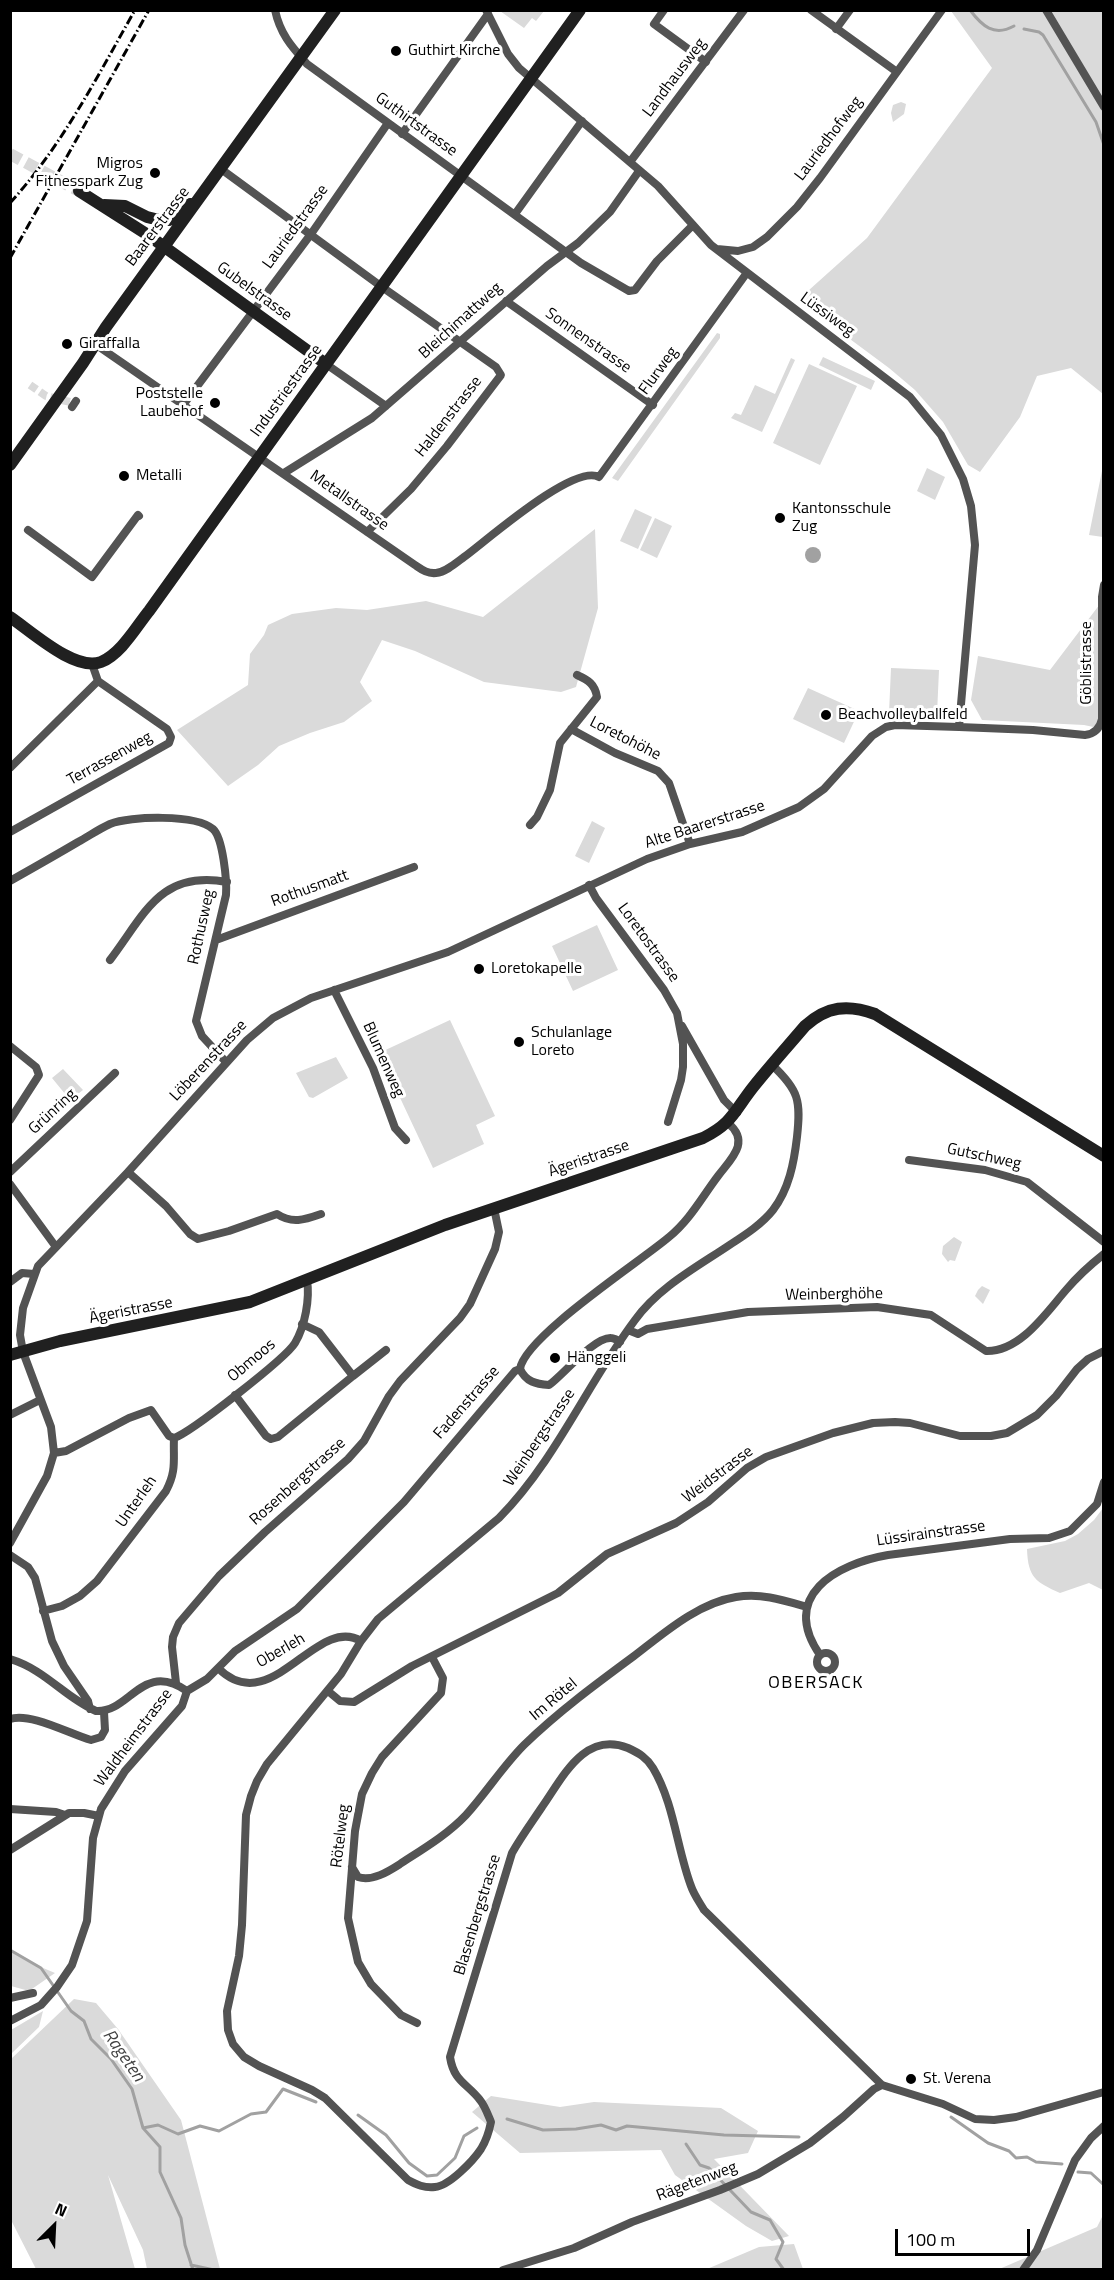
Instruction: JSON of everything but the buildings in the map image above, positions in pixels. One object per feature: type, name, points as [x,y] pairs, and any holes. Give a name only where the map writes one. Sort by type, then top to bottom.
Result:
[{"type":"main road","name":"Baarerstrasse","points":[[10,465],[335,10]]},
{"type":"main road","name":"Industriestrasse","points":[[92,664],[101,662],[121,646],[580,10]]},
{"type":"main road","name":"Gubelstrasse","points":[[103,205],[125,206],[147,217],[169,220],[207,190]]},
{"type":"main road","name":"Gubelstrasse","points":[[79,191],[164,247],[326,364]]},
{"type":"main road","points":[[10,617],[64,656],[92,664]]},
{"type":"main road","name":"Ägeristrasse","points":[[16,1353],[60,1341],[228,1308],[260,1298],[398,1242],[703,1138],[728,1123],[752,1088],[805,1026],[821,1014],[843,1007],[861,1009],[895,1026],[1104,1156]]},
{"type":"street","name":"Guthirtstrasse","points":[[275,10],[281,32],[301,57],[402,134],[566,252],[628,291],[636,290],[657,261],[693,225]]},
{"type":"street","points":[[664,10],[654,24],[706,62]]},
{"type":"street","name":"Landhausweg","points":[[630,162],[744,10]]},
{"type":"street","points":[[811,10],[897,72]]},
{"type":"street","points":[[836,29],[850,10]]},
{"type":"street","name":"Lauriedhofweg","points":[[717,249],[738,251],[753,247],[767,237],[797,207],[942,10]]},
{"type":"street","points":[[1046,10],[1104,107]]},
{"type":"street","name":"Lüssiweg","points":[[487,12],[508,54],[519,68],[658,186],[693,225],[746,274],[868,363],[910,397],[940,435],[960,472],[971,506],[975,544],[959,727]]},
{"type":"street","points":[[402,134],[487,12]]},
{"type":"street","points":[[515,214],[582,121]]},
{"type":"street","name":"Lauriedstrasse","points":[[183,405],[311,234],[388,123]]},
{"type":"street","name":"Haldenstrasse","points":[[221,169],[496,367],[501,375],[411,489],[367,532]]},
{"type":"street","name":"Bleichimattweg","points":[[284,473],[372,418],[506,301],[599,224],[639,171]]},
{"type":"street","name":"Flurweg","points":[[590,474],[599,477],[746,274]]},
{"type":"street","name":"Sonnenstrasse","points":[[506,301],[653,405]]},
{"type":"street","name":"Metallstrasse","points":[[95,344],[427,572],[437,573],[447,569],[528,507],[571,480],[590,474]]},
{"type":"street","name":"Gubelstrasse","points":[[326,364],[386,406]]},
{"type":"street","points":[[27,530],[92,577],[139,516]]},
{"type":"street","name":"Göblistrasse","points":[[1089,734],[1102,726],[1102,597],[1104,585]]},
{"type":"street","points":[[10,768],[98,681],[92,664]]},
{"type":"street","points":[[571,729],[597,697],[596,688],[588,680],[577,675]]},
{"type":"street","name":"Terrassenweg","points":[[10,832],[169,742],[171,737],[167,729],[98,681]]},
{"type":"street","name":"Alte Baarerstrasse","points":[[589,885],[646,859],[690,844],[742,832],[799,807],[824,789],[872,736],[880,730],[895,725],[1089,734]]},
{"type":"street","name":"Loretohöhe","points":[[530,825],[537,817],[550,790],[560,743],[571,729],[615,753],[658,771],[669,783],[690,844]]},
{"type":"street","name":"Rothusweg","points":[[10,881],[109,825],[126,819],[142,817],[176,819],[212,828],[216,833],[226,882],[216,940],[196,1022],[202,1036],[226,1062]]},
{"type":"street","name":"Rothusmatt","points":[[216,940],[414,867]]},
{"type":"street","points":[[110,960],[159,896],[172,886],[211,880],[226,882]]},
{"type":"street","name":"Löberenstrasse","points":[[54,1453],[51,1427],[16,1353],[23,1308],[34,1274],[38,1266],[128,1172],[226,1062],[259,1029],[295,1005],[448,952],[484,937],[589,885]]},
{"type":"street","name":"Loretostrasse","points":[[589,885],[596,898],[664,990],[724,1100],[737,1113]]},
{"type":"street","name":"Blumenweg","points":[[334,990],[373,1068],[395,1128],[406,1140]]},
{"type":"street","name":"Loretostrasse","points":[[668,1122],[683,1067],[683,1044],[679,1020]]},
{"type":"street","points":[[10,1046],[39,1071],[38,1080],[10,1120]]},
{"type":"street","name":"Weinbergstrasse","points":[[242,1925],[246,1815],[251,1796],[267,1764],[328,1691],[378,1619],[515,1502],[538,1473],[628,1330],[655,1297],[743,1236],[771,1212],[781,1197],[794,1158],[798,1103],[790,1082],[772,1065]]},
{"type":"street","name":"Grünring","points":[[10,1172],[115,1073]]},
{"type":"street","name":"Fadenstrasse","points":[[187,1691],[207,1679],[235,1652],[297,1609],[404,1502],[515,1371],[520,1369],[524,1359],[568,1313],[671,1236],[693,1212],[734,1155],[739,1138],[735,1128],[728,1123]]},
{"type":"street","name":"Gutschweg","points":[[909,1160],[985,1170],[1027,1182],[1104,1242]]},
{"type":"street","points":[[128,1172],[166,1206],[190,1234],[198,1239],[218,1235],[277,1214],[286,1220],[300,1221],[321,1214]]},
{"type":"street","points":[[10,1184],[56,1247]]},
{"type":"street","name":"Rosenbergstrasse","points":[[176,1683],[172,1647],[173,1637],[179,1623],[219,1576],[364,1441],[400,1381],[460,1318],[470,1304],[499,1232],[494,1208]]},
{"type":"street","name":"Weinberghöhe","points":[[628,1330],[638,1334],[647,1329],[748,1312],[877,1307],[931,1315],[986,1351],[996,1351],[1027,1333],[1048,1314],[1066,1289],[1104,1254]]},
{"type":"street","points":[[10,1282],[22,1273],[34,1274]]},
{"type":"street","name":"Obmoos","points":[[174,1438],[235,1395],[287,1353],[295,1343],[302,1323],[309,1290],[307,1280]]},
{"type":"street","points":[[302,1323],[319,1332],[353,1376]]},
{"type":"street","points":[[520,1369],[522,1375],[530,1382],[549,1385],[592,1346],[604,1339],[612,1338],[620,1342]]},
{"type":"street","points":[[235,1395],[266,1436],[271,1439],[278,1437],[386,1350]]},
{"type":"street","name":"Weidstrasse","points":[[328,1691],[340,1701],[354,1702],[392,1677],[558,1593],[607,1554],[676,1524],[708,1502],[747,1468],[766,1457],[833,1433],[873,1423],[910,1423],[960,1436],[991,1436],[1006,1432],[1023,1425],[1037,1415],[1088,1359],[1104,1351]]},
{"type":"street","points":[[10,1415],[40,1400]]},
{"type":"street","points":[[10,1543],[47,1476],[54,1453],[66,1450],[129,1418],[151,1410],[169,1436],[174,1438]]},
{"type":"street","name":"Unterleh","points":[[43,1611],[62,1606],[80,1596],[97,1581],[166,1491],[173,1477],[175,1464],[174,1438]]},
{"type":"street","name":"Lüssirainstrasse","points":[[807,1607],[815,1591],[826,1578],[838,1570],[870,1558],[1010,1539],[1048,1538],[1070,1531],[1096,1504],[1104,1482]]},
{"type":"street","points":[[10,1555],[28,1567],[35,1578],[52,1641],[63,1666],[88,1701],[90,1709]]},
{"type":"street","name":"Im Rötel","points":[[352,1867],[358,1877],[363,1879],[378,1875],[444,1835],[464,1816],[524,1746],[575,1701],[672,1628],[700,1610],[735,1597],[759,1595],[807,1607]]},
{"type":"street","points":[[807,1607],[806,1629],[820,1655]]},
{"type":"street","name":"Oberleh","points":[[218,1668],[238,1681],[258,1682],[271,1678],[333,1640],[351,1637],[361,1641]]},
{"type":"street","name":"Rötelweg","points":[[417,2023],[401,2015],[371,1984],[358,1962],[348,1918],[358,1811],[372,1773],[382,1757],[441,1693],[443,1678],[432,1657]]},
{"type":"street","points":[[10,1659],[26,1664],[46,1676],[90,1709],[108,1709],[145,1685],[155,1682],[176,1683],[187,1691]]},
{"type":"street","name":"Waldheimstrasse","points":[[10,2021],[41,2005],[72,1965],[87,1922],[93,1838],[99,1816],[121,1775],[182,1706],[187,1691]]},
{"type":"street","points":[[10,1719],[16,1717],[31,1719],[91,1740],[101,1737],[105,1730],[108,1709]]},
{"type":"street","name":"Blasenbergstrasse","points":[[242,1925],[239,1956],[227,2011],[228,2030],[233,2044],[243,2057],[325,2098],[408,2180],[422,2187],[437,2187],[450,2181],[480,2150],[491,2122],[480,2100],[452,2070],[450,2057],[512,1853],[526,1828],[569,1766],[583,1753],[599,1747],[624,1747],[645,1758],[654,1768],[674,1825],[691,1887],[704,1910],[882,2085],[943,2104],[975,2119],[994,2120],[1016,2117],[1104,2092]]},
{"type":"street","points":[[10,1809],[56,1812],[64,1815],[84,1813],[99,1816]]},
{"type":"street","points":[[10,1850],[64,1815]]},
{"type":"street","points":[[10,1998],[33,1993]]},
{"type":"street","name":"Rägetenweg","points":[[503,2270],[574,2248],[632,2222],[736,2184],[787,2158],[810,2143],[874,2089],[882,2085]]},
{"type":"street","points":[[1023,2270],[1036,2250],[1075,2160],[1091,2138],[1104,2126]]},
{"type":"shaded area","points":[[544,10],[536,21],[532,18],[524,28],[500,11]]},
{"type":"shaded area","points":[[951,11],[1103,11],[1103,394],[1071,368],[1037,376],[1020,417],[980,472],[968,465],[943,422],[915,390],[799,299],[867,238],[992,68]]},
{"type":"shaded area","points":[[901,102],[906,104],[904,114],[893,122],[891,113],[893,105]]},
{"type":"shaded area","points":[[717,333],[720,334],[720,338],[618,481],[612,478]]},
{"type":"shaded area","points":[[823,357],[875,381],[871,390],[819,365]]},
{"type":"shaded area","points":[[791,358],[795,360],[762,432],[731,418],[735,413],[741,415],[755,385],[775,394]]},
{"type":"shaded area","points":[[809,364],[857,386],[820,465],[773,443]]},
{"type":"shaded area","points":[[1103,466],[1104,537],[1089,535]]},
{"type":"shaded area","points":[[927,468],[945,477],[935,500],[917,491]]},
{"type":"shaded area","points":[[635,509],[652,517],[638,549],[620,541]]},
{"type":"shaded area","points":[[655,518],[672,526],[657,558],[640,550]]},
{"type":"shaded area","points":[[595,529],[598,608],[576,687],[561,692],[484,682],[415,651],[382,640],[360,682],[372,701],[344,722],[279,746],[258,765],[228,786],[177,730],[248,685],[250,654],[264,635],[268,625],[292,614],[336,608],[367,610],[426,601],[483,617]]},
{"type":"shaded area","points":[[813,547],[821,555],[813,563],[805,555]]},
{"type":"shaded area","points":[[1103,600],[1103,729],[1084,725],[982,720],[971,700],[978,656],[1050,670]]},
{"type":"shaded area","points":[[891,668],[939,670],[937,714],[889,713]]},
{"type":"shaded area","name":"Beachvolleyballfeld","points":[[808,688],[859,711],[844,743],[793,719]]},
{"type":"shaded area","points":[[592,821],[605,828],[589,863],[575,856]]},
{"type":"shaded area","points":[[597,925],[618,970],[573,991],[552,946]]},
{"type":"shaded area","points":[[450,1020],[495,1116],[476,1125],[484,1144],[433,1168],[379,1053]]},
{"type":"shaded area","points":[[336,1057],[348,1078],[313,1098],[309,1097],[296,1073]]},
{"type":"shaded area","points":[[63,1069],[83,1090],[70,1100],[52,1078]]},
{"type":"shaded area","points":[[954,1237],[962,1242],[955,1261],[948,1262],[942,1254],[943,1246]]},
{"type":"shaded area","points":[[982,1286],[990,1290],[983,1304],[975,1296]]},
{"type":"shaded area","points":[[1103,1508],[1103,1590],[1089,1583],[1060,1593],[1039,1582],[1029,1567],[1027,1549],[1065,1541],[1078,1534],[1094,1520]]},
{"type":"shaded area","points":[[10,1949],[29,1962],[55,1973],[29,1991],[11,1986]]},
{"type":"shaded area","points":[[74,1999],[96,2003],[118,2029],[181,2120],[220,2269],[147,2269],[143,2250],[108,2175],[135,2269],[36,2269],[11,2220],[11,2059]]},
{"type":"shaded area","points":[[43,2011],[39,2027],[11,2054],[11,2030]]},
{"type":"shaded area","points":[[491,2096],[560,2107],[594,2102],[721,2108],[758,2131],[748,2153],[714,2159],[789,2236],[772,2241],[746,2226],[675,2175],[661,2150],[520,2153],[472,2112]]},
{"type":"shaded area","points":[[1103,2215],[1103,2269],[997,2270],[1097,2227]]},
{"type":"shaded area","points":[[794,2244],[803,2269],[707,2269],[759,2247]]},
{"type":"waterway","points":[[970,10],[979,21],[994,30],[1014,26]]},
{"type":"waterway","points":[[1024,29],[1043,35],[1096,122],[1104,145]]},
{"type":"waterway","name":"Rageten","points":[[10,1950],[41,1968],[71,2011],[84,2021],[91,2039],[111,2059],[132,2089],[143,2128],[160,2147],[160,2172],[181,2218],[185,2245],[193,2270]]},
{"type":"waterway","points":[[143,2128],[158,2125],[178,2134],[200,2126],[219,2131],[251,2114],[266,2112],[283,2089],[316,2102]]},
{"type":"waterway","points":[[358,2115],[386,2135],[409,2163],[427,2176],[437,2175],[455,2158],[464,2136],[477,2128]]},
{"type":"waterway","points":[[951,2117],[988,2143],[1009,2151],[1016,2158],[1027,2157],[1036,2162],[1062,2164]]},
{"type":"waterway","points":[[507,2119],[543,2130],[576,2129],[601,2125],[616,2130],[627,2126],[724,2135],[799,2137]]},
{"type":"waterway","points":[[686,2144],[700,2165],[709,2168],[751,2212],[770,2220],[783,2242],[776,2259],[784,2270]]},
{"type":"waterway","points":[[1078,2172],[1091,2173],[1104,2185]]},
{"type":"waterway","points":[[191,2265],[214,2270]]},
{"type":"tunnel","points":[[10,154],[79,191]]},
{"type":"tunnel","points":[[30,385],[46,396],[74,403]]},
{"type":"railway","points":[[10,203],[62,135],[135,10]]},
{"type":"railway","points":[[10,258],[149,10]]},
{"type":"place","name":"Guthirt Kirche","points":[[396,51]]},
{"type":"place","name":"Migros Fitnesspark Zug","points":[[155,173]]},
{"type":"place","name":"Giraffalla","points":[[67,344]]},
{"type":"place","name":"Poststelle Laubehof","points":[[215,403]]},
{"type":"place","name":"Metalli","points":[[124,476]]},
{"type":"place","name":"Kantonsschule Zug","points":[[780,518]]},
{"type":"place","name":"Beachvolleyballfeld","points":[[826,715]]},
{"type":"place","name":"Loretokapelle","points":[[479,969]]},
{"type":"place","name":"Schulanlage Loreto","points":[[519,1042]]},
{"type":"place","name":"Hänggeli","points":[[555,1358]]},
{"type":"place","name":"St. Verena","points":[[911,2079]]},
{"type":"district","name":"OBERSACK","points":[[816,1684]]}]
